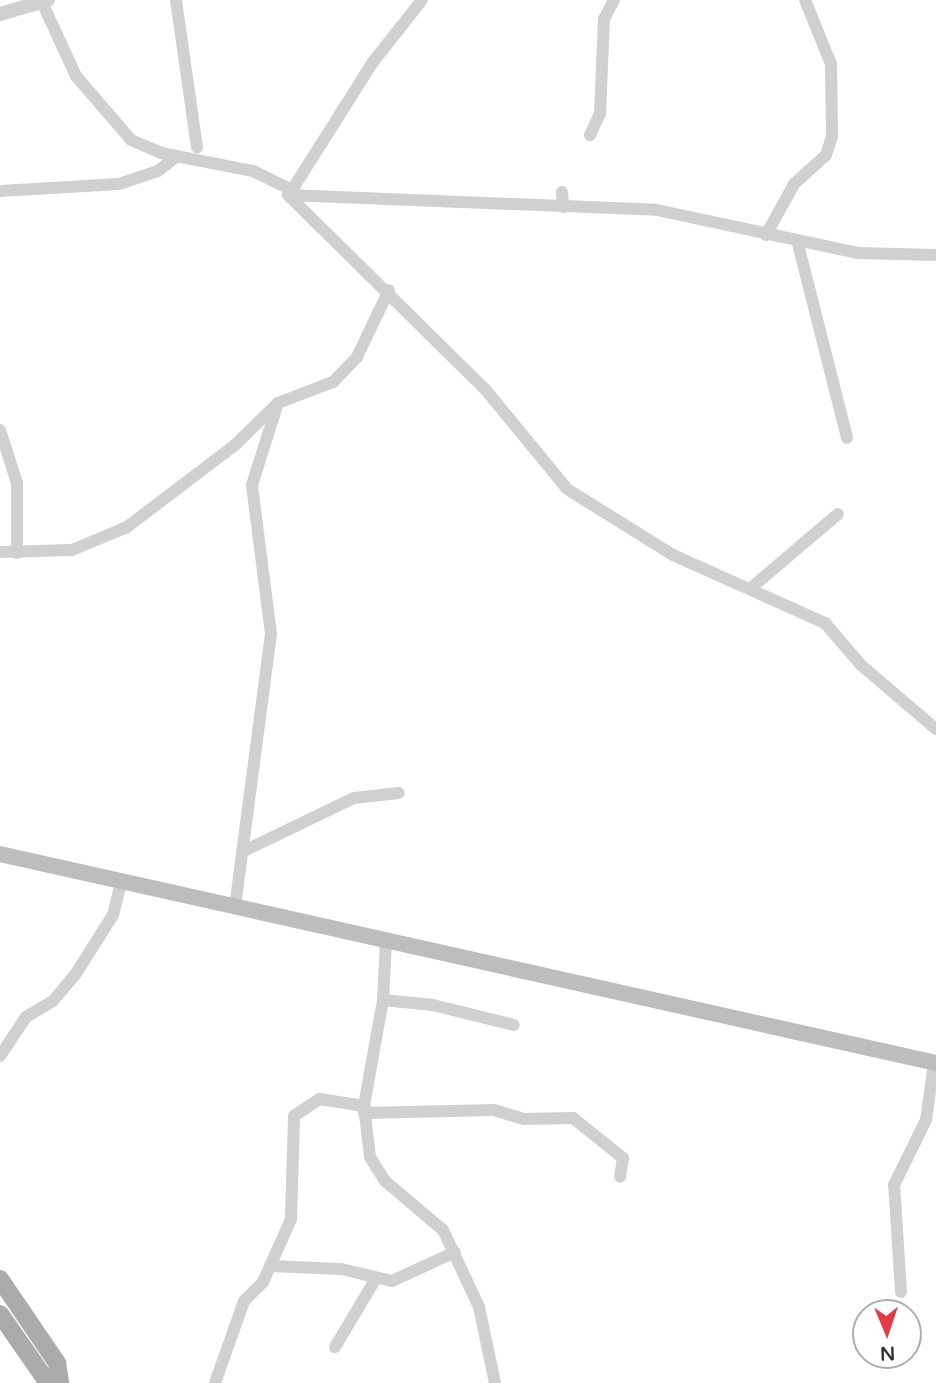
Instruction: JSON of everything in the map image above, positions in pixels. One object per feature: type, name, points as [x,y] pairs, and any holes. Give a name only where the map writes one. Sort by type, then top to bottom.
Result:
[{"type":"main road","points":[[0,854],[935,1063]]},
{"type":"main road","points":[[0,1279],[57,1363],[60,1383]]},
{"type":"main road","points":[[0,1314],[48,1383]]},
{"type":"street","points":[[176,0],[197,148]]},
{"type":"street","points":[[290,192],[373,62],[422,0]]},
{"type":"street","points":[[590,135],[600,114],[604,19],[614,0]]},
{"type":"street","points":[[766,235],[794,184],[826,155],[832,136],[831,64],[805,0]]},
{"type":"street","points":[[0,14],[44,1],[76,76],[100,110],[131,140],[177,156],[253,171],[290,192],[485,389],[567,489],[673,555],[825,623],[861,665],[936,729]]},
{"type":"street","points":[[0,191],[119,184],[158,171],[177,156]]},
{"type":"street","points":[[290,192],[657,210],[857,253],[936,255]]},
{"type":"street","points":[[562,192],[563,207]]},
{"type":"street","points":[[797,240],[847,438]]},
{"type":"street","points":[[0,552],[72,550],[127,527],[234,446],[278,403],[341,374],[357,357],[389,290]]},
{"type":"street","points":[[235,907],[246,850],[271,634],[252,485],[278,403]]},
{"type":"street","points":[[0,430],[17,483],[17,553]]},
{"type":"street","points":[[751,588],[838,514]]},
{"type":"street","points":[[246,850],[354,798],[399,793]]},
{"type":"street","points":[[0,1056],[26,1017],[53,1001],[75,975],[113,915],[121,882]]},
{"type":"street","points":[[386,941],[383,1000],[364,1110],[370,1157],[385,1181],[443,1230],[479,1307],[495,1383]]},
{"type":"street","points":[[383,1000],[433,1005],[514,1025]]},
{"type":"street","points":[[901,1292],[894,1185],[926,1120],[935,1063]]},
{"type":"street","points":[[215,1383],[244,1301],[270,1266],[291,1219],[294,1116],[319,1099],[364,1110],[494,1110],[524,1119],[573,1118],[623,1158],[621,1177]]},
{"type":"street","points":[[270,1266],[341,1269],[375,1280],[407,1277],[455,1252]]},
{"type":"street","points":[[335,1347],[375,1280]]}]
